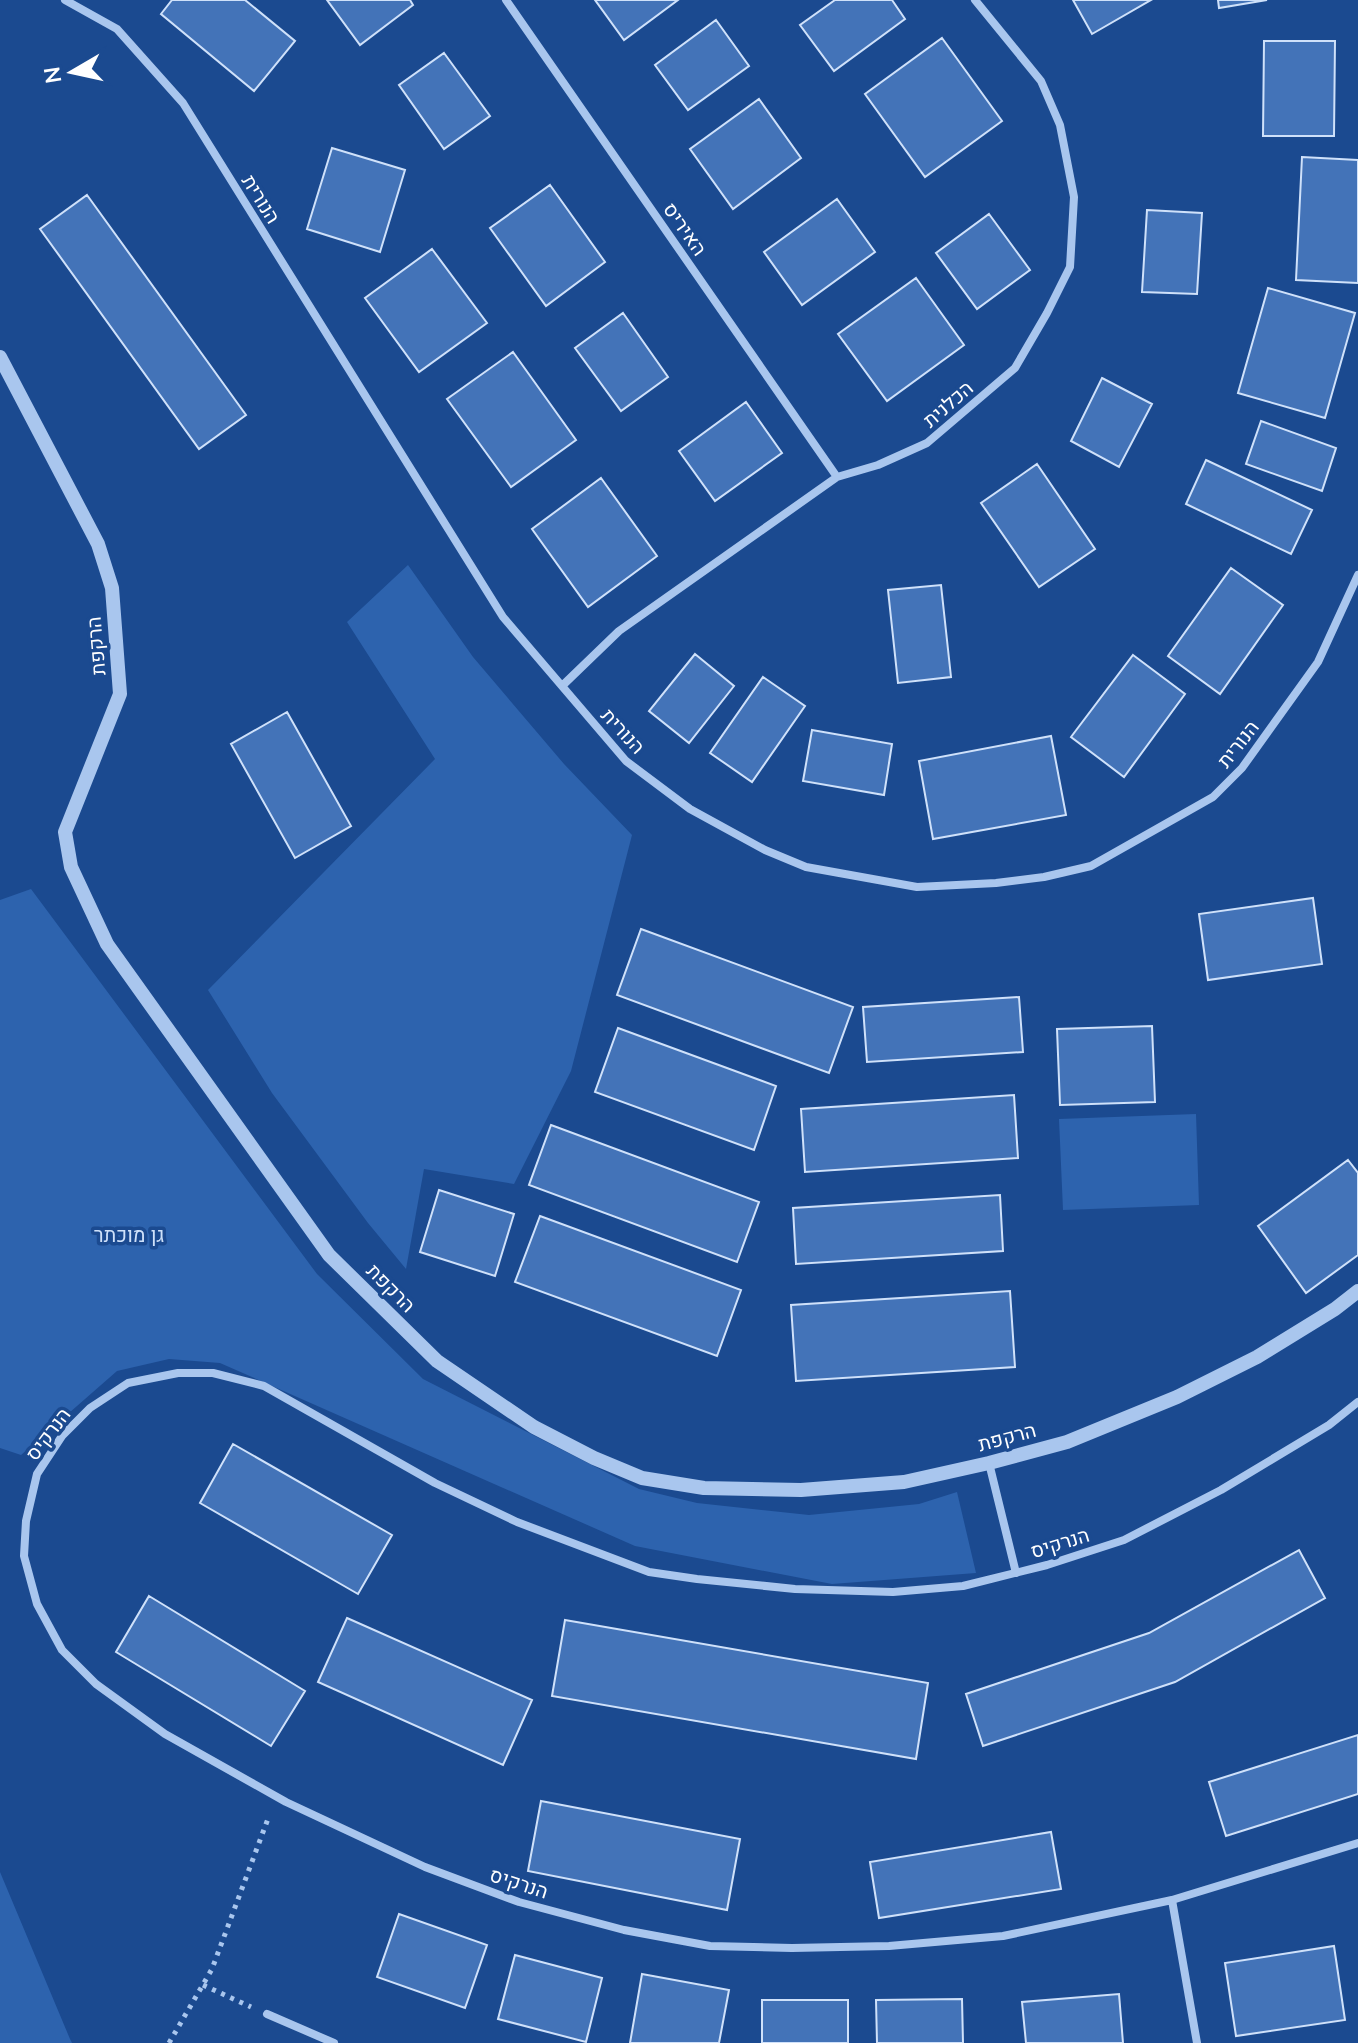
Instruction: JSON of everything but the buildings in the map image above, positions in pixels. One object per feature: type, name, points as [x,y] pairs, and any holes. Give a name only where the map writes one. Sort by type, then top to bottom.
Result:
[{"type":"street","name":"הנורית","points":[[65,0],[117,29],[183,103],[503,617],[626,761],[690,809],[765,850],[806,867],[917,887],[996,883],[1044,877],[1091,866],[1213,797],[1242,768],[1318,662],[1358,575]]},
{"type":"street","name":"האיריס","points":[[506,0],[837,477]]},
{"type":"street","name":"הכלנית","points":[[562,686],[619,631],[837,477],[878,465],[927,443],[1015,368],[1070,267],[1074,197],[1060,125],[1041,81],[975,0]]},
{"type":"street","name":"הרקפת","points":[[0,357],[98,544],[112,588],[120,694],[65,832],[71,867],[107,944],[329,1255],[437,1361],[534,1427],[594,1458],[642,1478],[704,1488],[801,1490],[904,1482],[1067,1442],[1177,1397],[1257,1357],[1335,1309],[1358,1291]]},
{"type":"street","name":"הנרקיס","points":[[1358,1402],[1329,1425],[1221,1490],[1124,1540],[963,1586],[893,1592],[795,1589],[649,1572],[517,1522],[435,1483],[264,1386],[213,1373],[178,1373],[128,1383],[90,1408],[62,1436],[37,1474],[26,1521],[24,1556],[37,1604],[62,1650],[96,1684],[165,1734],[276,1796],[425,1867],[519,1902],[624,1930],[710,1946],[792,1948],[889,1946],[1003,1936],[1172,1900],[1358,1843]]},
{"type":"street","points":[[989,1463],[1016,1573]]},
{"type":"street","points":[[1172,1900],[1197,2043]]},
{"type":"street","points":[[267,2014],[334,2043]]},
{"type":"path","points":[[169,2043],[212,1969],[276,1796]]},
{"type":"path","points":[[203,1985],[267,2014]]},
{"type":"green space","points":[[408,565],[473,657],[564,764],[632,835],[571,1071],[514,1184],[424,1169],[406,1269],[272,1093],[208,990],[435,759],[347,622]]},
{"type":"green space","name":"גן מוכתר","points":[[31,889],[317,1274],[423,1379],[639,1489],[697,1503],[809,1515],[919,1504],[957,1492],[976,1573],[832,1584],[635,1546],[220,1363],[169,1359],[117,1371],[21,1455],[0,1448],[0,900]]},
{"type":"green space","points":[[1196,1114],[1199,1205],[1063,1210],[1059,1119]]},
{"type":"green space","points":[[0,1872],[70,2039],[72,2043],[0,2043]]}]
